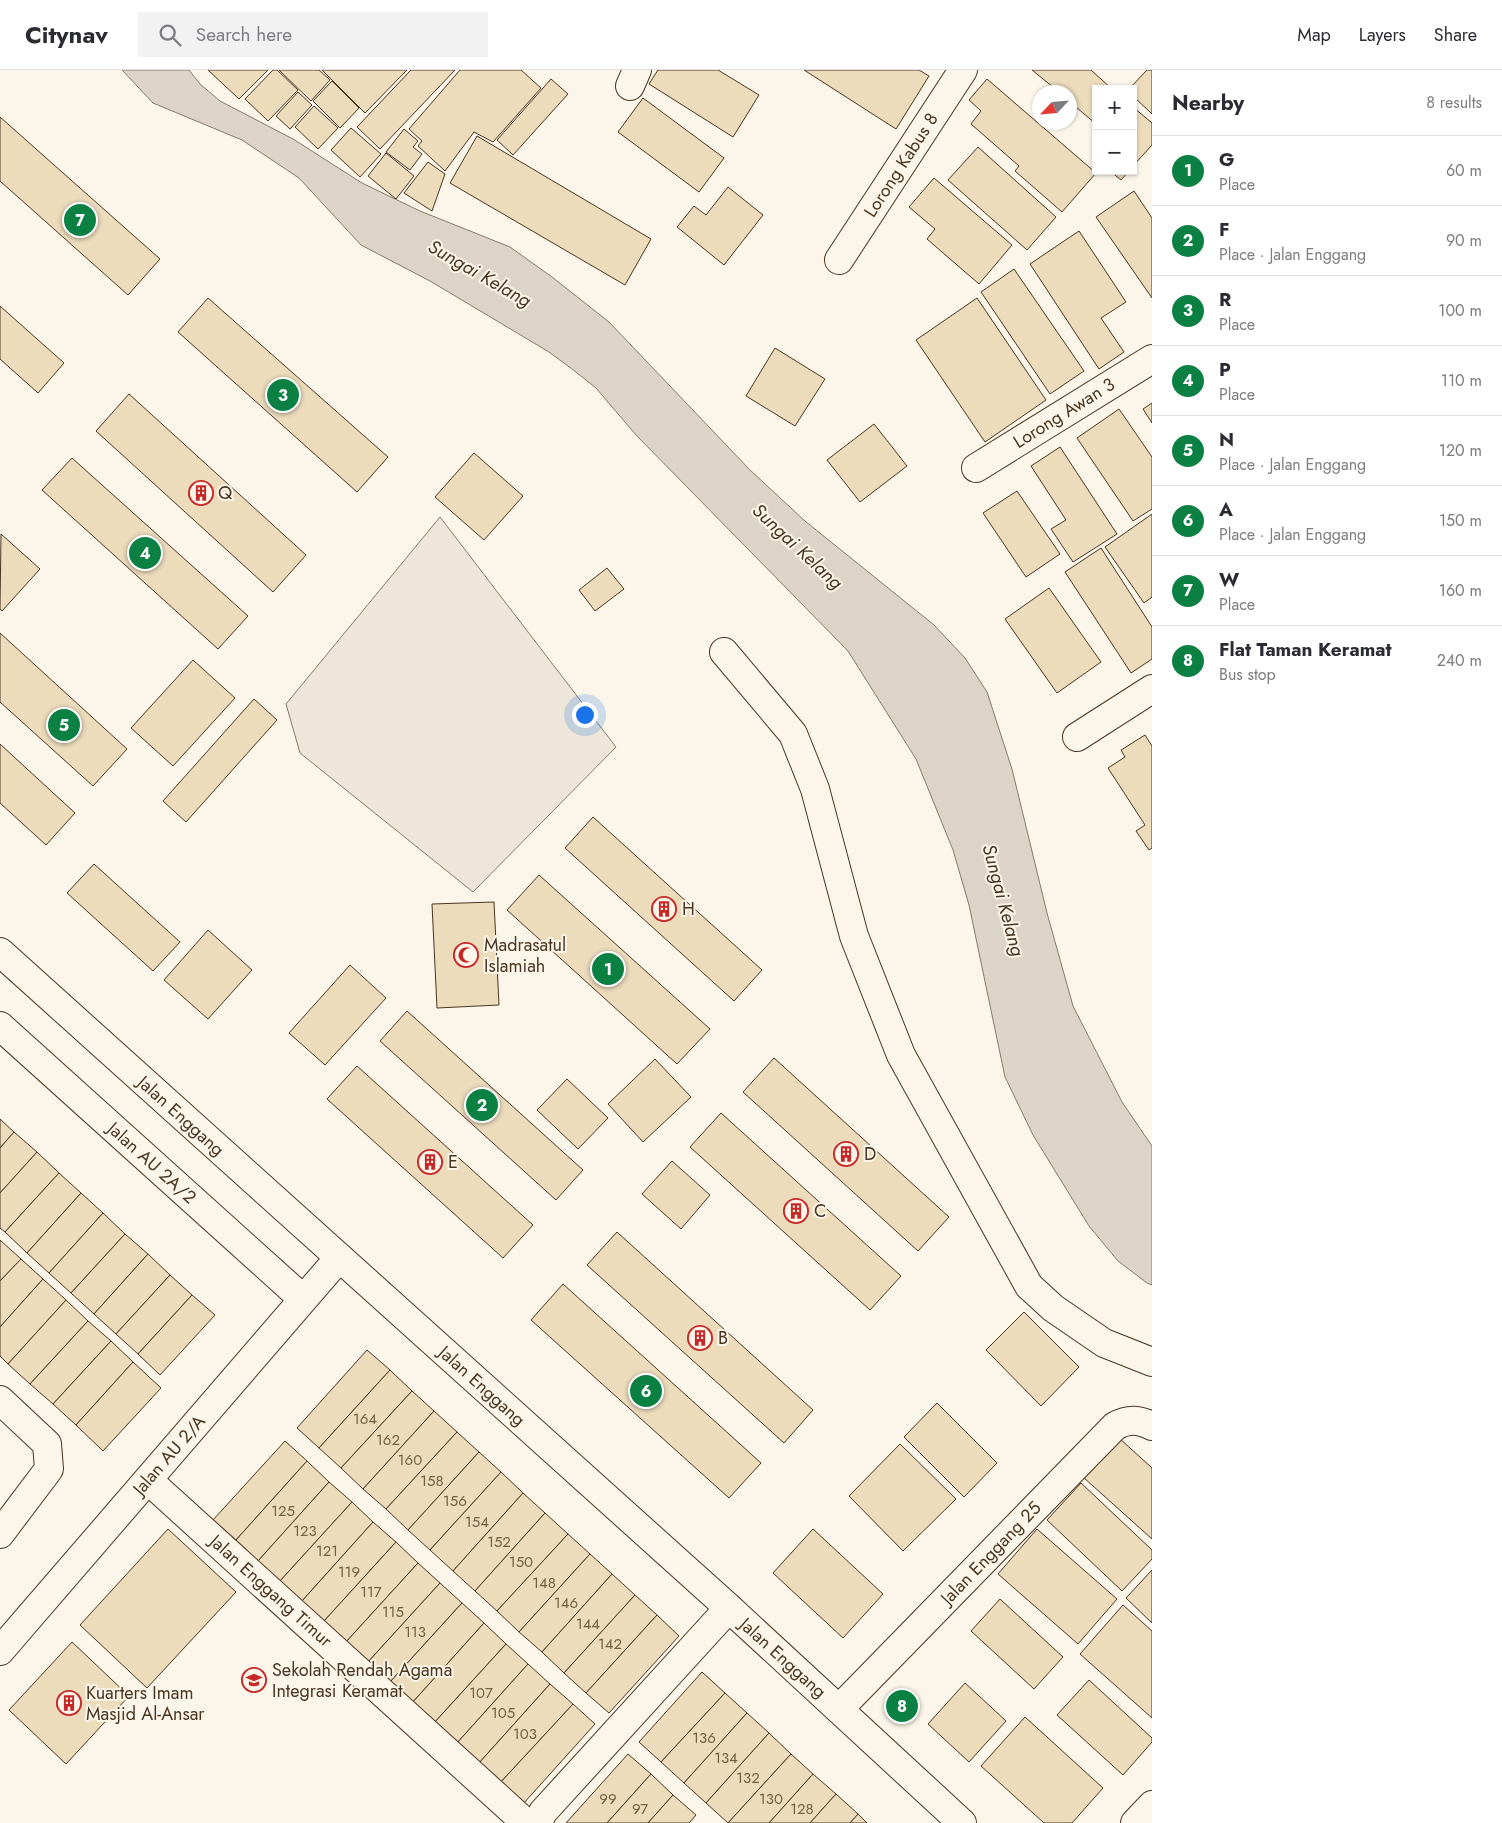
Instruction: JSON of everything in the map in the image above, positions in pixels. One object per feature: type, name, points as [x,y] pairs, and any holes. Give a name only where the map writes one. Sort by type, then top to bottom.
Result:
[{"type":"street","name":"Lorong Kabus 8","points":[[839,260],[963,70]]},
{"type":"street","name":"Lorong Awan 3","points":[[976,468],[1152,359]]},
{"type":"street","points":[[724,652],[792,734],[815,789],[854,936],[901,1055],[1029,1286],[1053,1308],[1104,1343],[1152,1362]]},
{"type":"street","points":[[1077,737],[1152,689]]},
{"type":"street","name":"Jalan Enggang","points":[[0,952],[729,1608],[962,1823]]},
{"type":"street","name":"Jalan AU 2A/2","points":[[0,1026],[304,1299]]},
{"type":"street","name":"Jalan AU 2/A","points":[[0,1651],[339,1258]]},
{"type":"street","points":[[0,1400],[47,1444],[49,1469],[0,1534]]},
{"type":"street","name":"Jalan Enggang 25","points":[[839,1708],[1115,1426],[1125,1420],[1135,1420],[1152,1426]]},
{"type":"street","name":"Jalan Enggang Timur","points":[[148,1480],[526,1823]]},
{"type":"street","points":[[538,1823],[543,1812],[729,1608]]},
{"type":"street","points":[[1135,1823],[1152,1804]]},
{"type":"shaded area","points":[[440,517],[616,747],[473,892],[300,753],[286,704]]},
{"type":"water","name":"Sungai Kelang","points":[[122,70],[189,70],[200,84],[220,101],[293,139],[362,183],[420,211],[510,247],[609,322],[750,470],[805,521],[934,625],[965,658],[987,692],[1012,769],[1047,913],[1073,1006],[1122,1102],[1152,1146],[1152,1285],[1118,1261],[1089,1226],[1033,1135],[1005,1077],[969,905],[953,850],[916,759],[848,651],[636,435],[596,388],[549,352],[430,281],[361,245],[299,178],[242,140],[153,103]]},
{"type":"building","points":[[208,70],[268,70],[239,99]]},
{"type":"building","points":[[273,70],[277,70],[298,90],[268,121],[245,99]]},
{"type":"building","points":[[279,70],[319,70],[330,80],[311,101]]},
{"type":"building","points":[[322,70],[407,70],[365,113]]},
{"type":"building","points":[[411,70],[455,70],[380,149],[357,127]]},
{"type":"building","points":[[460,70],[521,70],[541,88],[493,142],[474,132],[445,171],[418,146],[422,141],[409,129]]},
{"type":"building","points":[[658,70],[718,70],[759,95],[733,137],[649,84]]},
{"type":"building","points":[[804,70],[919,70],[929,76],[896,129]]},
{"type":"building","points":[[1032,70],[1091,70],[1108,85],[1092,85],[1092,121],[1077,108],[1077,85],[1050,85]]},
{"type":"building","points":[[1147,70],[1152,70],[1152,114],[1137,100],[1137,85],[1133,85]]},
{"type":"building","points":[[551,79],[568,94],[513,155],[497,140]]},
{"type":"building","points":[[987,79],[1032,118],[1032,130],[1046,130],[1092,170],[1092,175],[1094,175],[1062,212],[1015,171],[1019,166],[971,124],[981,111],[969,100]]},
{"type":"building","points":[[332,81],[359,108],[340,128],[313,101]]},
{"type":"building","points":[[298,92],[312,105],[290,129],[276,116]]},
{"type":"building","points":[[643,98],[724,158],[699,192],[618,132]]},
{"type":"building","points":[[314,106],[338,128],[318,149],[295,127]]},
{"type":"building","points":[[1137,110],[1152,123],[1152,145],[1137,162]]},
{"type":"building","points":[[0,117],[160,259],[128,295],[0,181]]},
{"type":"building","points":[[351,128],[381,154],[360,177],[331,150]]},
{"type":"building","points":[[404,129],[418,141],[413,147],[422,154],[410,170],[386,152]]},
{"type":"building","points":[[477,136],[651,239],[625,285],[450,183]]},
{"type":"building","points":[[978,147],[1056,217],[1027,250],[948,180]]},
{"type":"building","points":[[386,153],[414,176],[396,199],[368,176]]},
{"type":"building","points":[[428,162],[445,174],[432,211],[404,193]]},
{"type":"building","points":[[1115,175],[1125,175],[1121,180]]},
{"type":"building","points":[[934,178],[1012,245],[979,284],[927,239],[935,229],[909,207]]},
{"type":"building","points":[[728,187],[763,215],[724,265],[677,227],[694,206],[706,215]]},
{"type":"building","points":[[1134,191],[1152,218],[1152,298],[1096,217]]},
{"type":"building","points":[[1079,231],[1126,302],[1101,318],[1124,352],[1099,369],[1030,264]]},
{"type":"building","points":[[1014,269],[1084,371],[1050,394],[981,292]]},
{"type":"building","points":[[208,298],[388,457],[357,492],[178,332]]},
{"type":"building","points":[[977,298],[1046,400],[985,442],[916,340]]},
{"type":"building","points":[[0,306],[64,363],[38,393],[0,359]]},
{"type":"building","points":[[775,348],[825,379],[795,426],[746,396]]},
{"type":"building","name":"Q","points":[[129,394],[306,555],[273,592],[96,431]]},
{"type":"building","points":[[1152,403],[1152,423],[1143,409]]},
{"type":"building","points":[[1119,409],[1152,457],[1152,509],[1133,521],[1077,438]]},
{"type":"building","points":[[874,424],[907,466],[860,502],[827,460]]},
{"type":"building","points":[[1060,447],[1117,534],[1073,562],[1051,529],[1066,520],[1031,466]]},
{"type":"building","points":[[474,453],[523,496],[484,540],[435,497]]},
{"type":"building","points":[[72,458],[248,616],[218,649],[42,490]]},
{"type":"building","points":[[1017,491],[1060,554],[1026,577],[983,513]]},
{"type":"building","points":[[1152,514],[1152,597],[1144,603],[1105,547]]},
{"type":"building","points":[[1,534],[40,569],[2,611],[0,609]]},
{"type":"building","points":[[1101,548],[1152,627],[1152,659],[1131,673],[1065,572]]},
{"type":"building","points":[[607,568],[624,589],[595,611],[579,590]]},
{"type":"building","points":[[1049,588],[1101,662],[1057,693],[1005,619]]},
{"type":"building","points":[[0,633],[127,749],[93,786],[0,702]]},
{"type":"building","points":[[193,660],[235,698],[173,766],[131,728]]},
{"type":"building","points":[[254,699],[277,720],[186,822],[163,801]]},
{"type":"building","points":[[1145,735],[1152,746],[1152,848],[1149,850],[1136,831],[1145,825],[1108,768],[1125,757],[1121,750]]},
{"type":"building","points":[[0,744],[75,813],[46,845],[0,803]]},
{"type":"building","name":"H","points":[[593,817],[762,970],[734,1001],[565,848]]},
{"type":"building","points":[[94,864],[180,942],[153,971],[67,893]]},
{"type":"building","points":[[539,875],[710,1029],[677,1064],[507,910]]},
{"type":"building","name":"Madrasatul Islamiah","points":[[494,902],[499,1005],[437,1008],[432,904]]},
{"type":"building","points":[[208,930],[252,970],[208,1019],[164,980]]},
{"type":"building","points":[[350,965],[386,998],[325,1065],[289,1033]]},
{"type":"building","points":[[407,1011],[583,1170],[556,1200],[380,1041]]},
{"type":"building","name":"D","points":[[774,1058],[949,1217],[918,1251],[743,1092]]},
{"type":"building","points":[[655,1059],[691,1097],[643,1142],[608,1104]]},
{"type":"building","name":"E","points":[[357,1066],[533,1225],[503,1258],[327,1099]]},
{"type":"building","points":[[567,1079],[608,1118],[578,1149],[537,1110]]},
{"type":"building","name":"C","points":[[721,1113],[901,1276],[870,1310],[690,1147]]},
{"type":"building","points":[[0,1119],[14,1132],[0,1148]]},
{"type":"building","points":[[14,1132],[37,1152],[0,1193],[0,1148]]},
{"type":"building","points":[[37,1152],[59,1173],[5,1232],[0,1228],[0,1193]]},
{"type":"building","points":[[672,1161],[710,1195],[681,1229],[642,1194]]},
{"type":"building","points":[[59,1173],[81,1193],[27,1253],[5,1232]]},
{"type":"building","points":[[81,1193],[103,1213],[49,1273],[27,1253]]},
{"type":"building","points":[[103,1213],[125,1234],[71,1293],[49,1273]]},
{"type":"building","name":"B","points":[[617,1232],[813,1410],[784,1443],[587,1265]]},
{"type":"building","points":[[125,1234],[148,1254],[94,1314],[71,1293]]},
{"type":"building","points":[[0,1240],[21,1259],[0,1281]]},
{"type":"building","points":[[148,1254],[170,1275],[116,1334],[94,1314]]},
{"type":"building","points":[[21,1259],[43,1279],[0,1327],[0,1281]]},
{"type":"building","points":[[170,1275],[192,1295],[138,1354],[116,1334]]},
{"type":"building","points":[[43,1279],[66,1300],[8,1364],[0,1356],[0,1327]]},
{"type":"building","points":[[563,1284],[761,1463],[729,1498],[531,1320]]},
{"type":"building","points":[[192,1295],[215,1315],[160,1375],[138,1354]]},
{"type":"building","points":[[66,1300],[88,1321],[30,1384],[8,1364]]},
{"type":"building","points":[[1024,1312],[1079,1367],[1041,1406],[986,1350]]},
{"type":"building","points":[[88,1321],[111,1341],[53,1404],[30,1384]]},
{"type":"building","points":[[111,1341],[133,1362],[76,1425],[53,1404]]},
{"type":"building","points":[[367,1350],[390,1370],[319,1448],[297,1428]]},
{"type":"building","points":[[133,1362],[161,1388],[103,1451],[76,1425]]},
{"type":"building","points":[[390,1370],[412,1391],[341,1468],[319,1448]]},
{"type":"building","points":[[412,1391],[434,1411],[363,1489],[341,1468]]},
{"type":"building","points":[[937,1403],[997,1463],[964,1497],[904,1437]]},
{"type":"building","points":[[434,1411],[457,1432],[386,1509],[363,1489]]},
{"type":"building","points":[[457,1432],[479,1452],[408,1530],[386,1509]]},
{"type":"building","points":[[1119,1438],[1152,1468],[1152,1539],[1083,1477]]},
{"type":"building","points":[[285,1441],[307,1461],[236,1540],[213,1520]]},
{"type":"building","points":[[900,1444],[956,1499],[903,1551],[849,1496]]},
{"type":"building","points":[[479,1452],[501,1472],[430,1550],[408,1530]]},
{"type":"building","points":[[307,1461],[329,1482],[258,1561],[236,1540]]},
{"type":"building","points":[[501,1472],[523,1493],[453,1571],[430,1550]]},
{"type":"building","points":[[329,1482],[352,1502],[280,1581],[258,1561]]},
{"type":"building","points":[[1081,1483],[1152,1550],[1152,1559],[1122,1591],[1047,1520]]},
{"type":"building","points":[[523,1493],[545,1513],[475,1591],[453,1571]]},
{"type":"building","points":[[352,1502],[373,1522],[302,1601],[280,1581]]},
{"type":"building","points":[[545,1513],[568,1534],[497,1611],[475,1591]]},
{"type":"building","points":[[373,1522],[396,1542],[324,1621],[302,1601]]},
{"type":"building","points":[[168,1529],[236,1592],[147,1688],[80,1625]]},
{"type":"building","points":[[813,1529],[883,1594],[843,1638],[773,1573]]},
{"type":"building","points":[[1037,1529],[1117,1599],[1078,1644],[998,1574]]},
{"type":"building","points":[[568,1534],[590,1554],[519,1632],[497,1611]]},
{"type":"building","points":[[396,1542],[418,1563],[346,1642],[324,1621]]},
{"type":"building","points":[[590,1554],[612,1574],[542,1652],[519,1632]]},
{"type":"building","points":[[418,1563],[440,1583],[368,1662],[346,1642]]},
{"type":"building","points":[[1152,1570],[1152,1623],[1126,1598]]},
{"type":"building","points":[[612,1574],[635,1595],[564,1673],[542,1652]]},
{"type":"building","points":[[440,1583],[462,1603],[390,1682],[368,1662]]},
{"type":"building","points":[[635,1595],[657,1615],[586,1693],[564,1673]]},
{"type":"building","points":[[1000,1599],[1063,1657],[1034,1689],[971,1631]]},
{"type":"building","points":[[462,1603],[484,1623],[412,1703],[390,1682]]},
{"type":"building","points":[[1123,1605],[1152,1631],[1152,1718],[1080,1654]]},
{"type":"building","points":[[657,1615],[679,1636],[609,1713],[586,1693]]},
{"type":"building","points":[[484,1623],[506,1644],[434,1723],[412,1703]]},
{"type":"building","name":"Kuarters Imam Masjid Al-Ansar","points":[[72,1642],[129,1696],[66,1764],[9,1710]]},
{"type":"building","points":[[506,1644],[528,1664],[457,1743],[434,1723]]},
{"type":"building","points":[[528,1664],[550,1684],[479,1763],[457,1743]]},
{"type":"building","points":[[702,1672],[725,1693],[661,1762],[639,1742]]},
{"type":"building","points":[[1089,1680],[1152,1738],[1152,1742],[1123,1775],[1057,1715]]},
{"type":"building","points":[[965,1683],[1006,1721],[969,1762],[928,1724]]},
{"type":"building","points":[[550,1684],[573,1704],[500,1783],[479,1763]]},
{"type":"building","points":[[725,1693],[747,1713],[684,1783],[661,1762]]},
{"type":"building","points":[[573,1704],[595,1724],[523,1804],[500,1783]]},
{"type":"building","points":[[747,1713],[769,1733],[706,1803],[684,1783]]},
{"type":"building","points":[[1025,1717],[1103,1788],[1072,1823],[1044,1823],[981,1766]]},
{"type":"building","points":[[769,1733],[791,1754],[728,1823],[706,1803]]},
{"type":"building","points":[[628,1754],[651,1774],[607,1823],[566,1823]]},
{"type":"building","points":[[791,1754],[813,1774],[769,1823],[728,1823]]},
{"type":"building","points":[[651,1774],[673,1795],[648,1823],[607,1823]]},
{"type":"building","points":[[813,1774],[836,1794],[810,1823],[769,1823]]},
{"type":"building","points":[[836,1794],[858,1814],[850,1823],[810,1823]]},
{"type":"building","points":[[673,1795],[696,1815],[689,1823],[648,1823]]},
{"type":"building","points":[[858,1814],[867,1823],[850,1823]]},
{"type":"place","name":"W","points":[[80,220]]},
{"type":"place","name":"R","points":[[283,395]]},
{"type":"place","name":"Q","points":[[201,493]]},
{"type":"place","name":"P","points":[[145,553]]},
{"type":"place","name":"N","points":[[64,725]]},
{"type":"place","name":"H","points":[[664,909]]},
{"type":"place","name":"Madrasatul Islamiah","points":[[466,955]]},
{"type":"place","name":"G","points":[[608,969]]},
{"type":"place","name":"F","points":[[482,1105]]},
{"type":"place","name":"D","points":[[846,1154]]},
{"type":"place","name":"E","points":[[430,1162]]},
{"type":"place","name":"C","points":[[796,1211]]},
{"type":"place","name":"B","points":[[700,1338]]},
{"type":"place","name":"A","points":[[646,1391]]},
{"type":"place","name":"Sekolah Rendah Agama Integrasi Keramat","points":[[254,1680]]},
{"type":"place","name":"Kuarters Imam Masjid Al-Ansar","points":[[69,1703]]},
{"type":"place","name":"Flat Taman Keramat","points":[[902,1706]]}]
